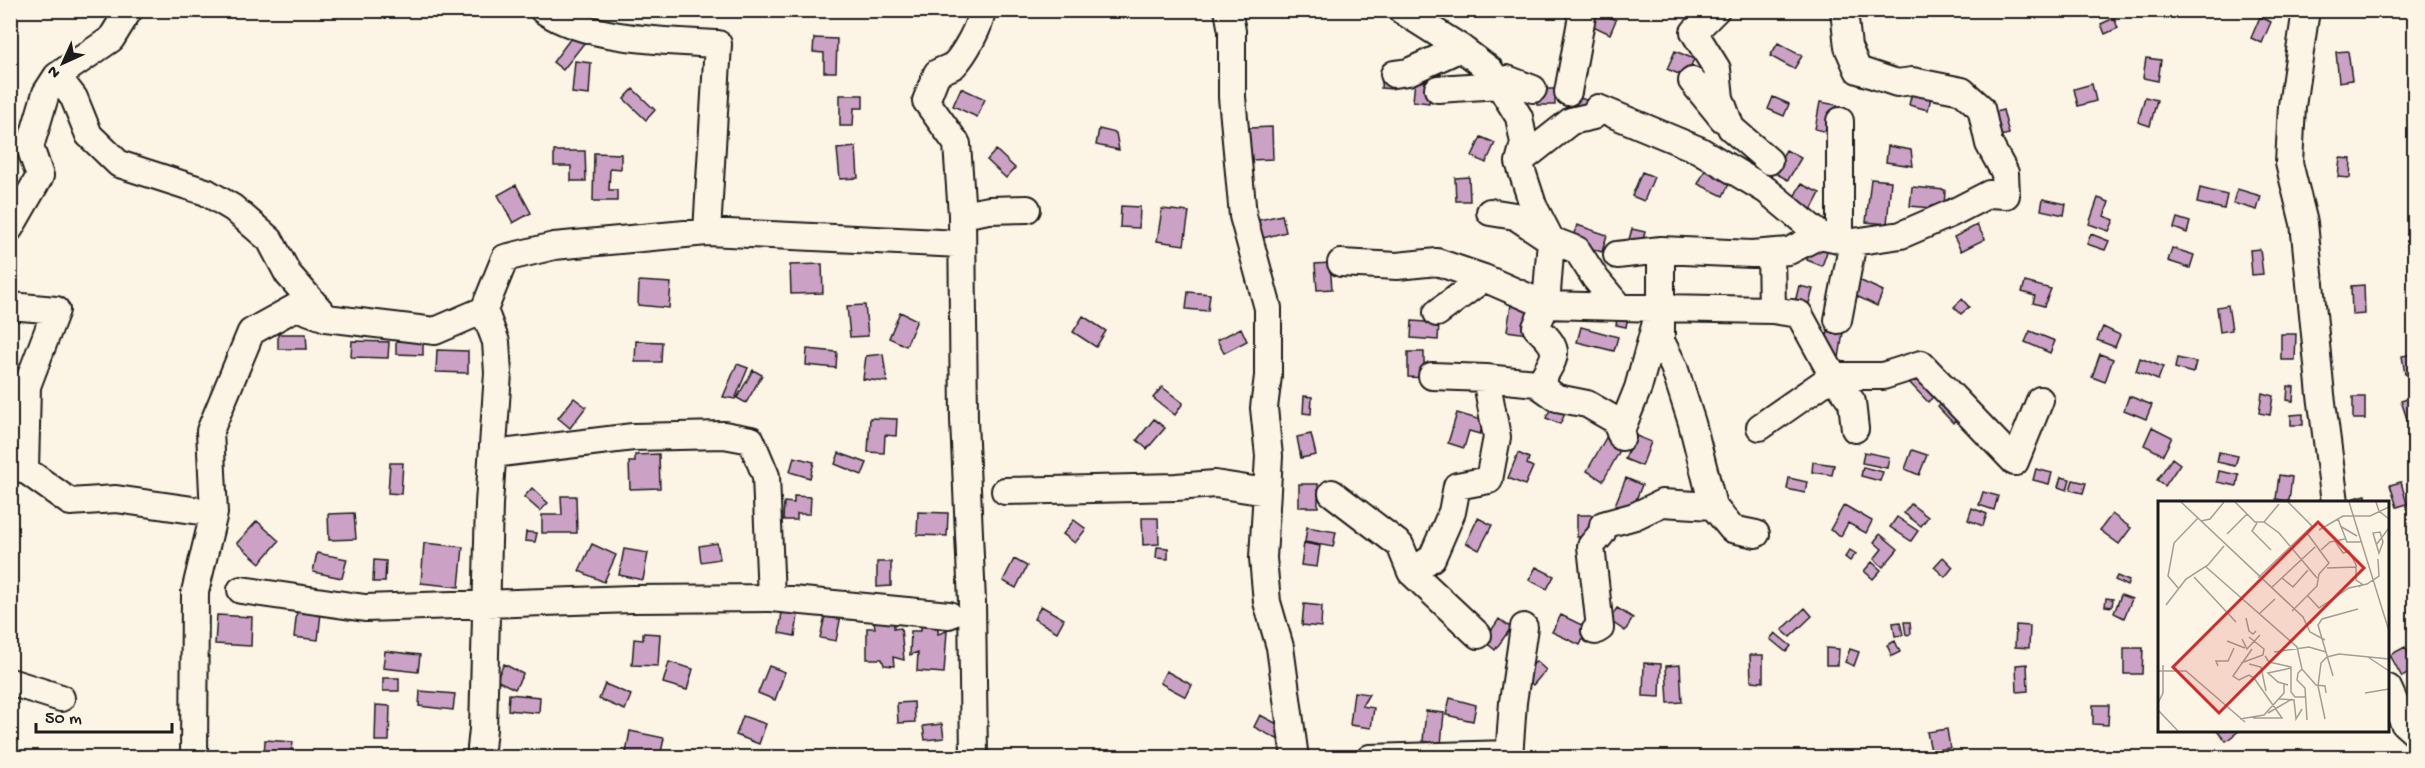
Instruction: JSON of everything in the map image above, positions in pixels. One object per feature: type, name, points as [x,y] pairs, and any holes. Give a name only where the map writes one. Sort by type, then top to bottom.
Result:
[{"type":"street","points":[[10,228],[40,176],[30,147],[46,93],[57,76],[111,39],[129,10]]},
{"type":"street","points":[[543,10],[560,22],[639,39],[718,44],[707,232]]},
{"type":"street","points":[[974,758],[962,215],[957,144],[926,101],[937,73],[953,66],[975,33],[982,17],[981,10]]},
{"type":"street","points":[[1228,10],[1232,31],[1232,97],[1243,216],[1268,308],[1268,376],[1264,408],[1269,456],[1263,558],[1268,602],[1280,647],[1295,758]]},
{"type":"street","points":[[1401,10],[1461,48],[1490,70],[1519,117],[1524,143],[1519,162],[1533,204],[1551,240],[1546,305],[1536,327],[1552,342],[1555,359],[1539,385]]},
{"type":"street","points":[[1568,92],[1582,16],[1578,10]]},
{"type":"street","points":[[1716,10],[1694,33],[1717,69],[1720,98],[1731,128]]},
{"type":"street","points":[[1617,255],[1661,250],[1771,253],[1838,239],[1900,235],[1989,194],[2006,195],[2005,173],[1989,144],[1981,108],[1962,91],[1912,81],[1897,83],[1858,70],[1848,47],[1844,10]]},
{"type":"street","points":[[2306,10],[2292,106],[2289,163],[2304,223],[2321,395],[2335,501]]},
{"type":"street","points":[[1394,74],[1408,72],[1461,48]]},
{"type":"street","points":[[57,76],[74,98],[89,135],[119,164],[206,192],[232,208],[270,240],[288,274],[326,318]]},
{"type":"street","points":[[1438,89],[1499,85],[1507,79],[1533,89]]},
{"type":"street","points":[[1692,81],[1731,128],[1769,161]]},
{"type":"street","points":[[1519,162],[1571,121],[1593,116],[1598,108],[1699,150],[1766,190],[1838,239]]},
{"type":"street","points":[[1838,320],[1840,121]]},
{"type":"street","points":[[962,215],[989,210],[1027,209]]},
{"type":"street","points":[[1490,212],[1515,216],[1551,240],[1577,250],[1595,278],[1619,307]]},
{"type":"street","points":[[480,758],[483,729],[485,604],[498,373],[496,342],[484,310],[505,258],[554,246],[707,232],[961,244]]},
{"type":"street","points":[[1661,250],[1661,341],[1674,367],[1692,423],[1713,506],[1732,528],[1756,534]]},
{"type":"street","points":[[1771,253],[1772,310]]},
{"type":"street","points":[[1341,263],[1397,266],[1437,262],[1546,305],[1772,310],[1799,314],[1833,376],[1852,402],[1856,429]]},
{"type":"street","points":[[1437,313],[1484,279]]},
{"type":"street","points":[[10,306],[56,310],[27,386],[18,464],[70,502],[116,499],[214,513]]},
{"type":"street","points":[[194,758],[195,592],[214,513],[210,431],[251,332],[296,307],[326,318],[435,332],[484,310]]},
{"type":"street","points":[[1432,376],[1486,378],[1539,385],[1557,398],[1587,404],[1615,420],[1621,435],[1638,388],[1660,308]]},
{"type":"street","points":[[1760,427],[1833,376],[1883,376],[1921,364],[2015,462],[2040,400]]},
{"type":"street","points":[[1411,572],[1432,558],[1452,512],[1457,486],[1488,480],[1497,437],[1486,378]]},
{"type":"street","points":[[493,454],[633,436],[724,435],[751,440],[766,476],[771,598]]},
{"type":"street","points":[[1005,491],[1176,488],[1215,484],[1266,492]]},
{"type":"street","points":[[1332,492],[1400,545],[1411,572],[1478,635]]},
{"type":"street","points":[[1595,631],[1600,628],[1591,546],[1602,533],[1603,525],[1635,516],[1662,502],[1713,506]]},
{"type":"street","points":[[242,590],[365,608],[771,598],[949,615]]},
{"type":"street","points":[[1370,758],[1509,756],[1513,702],[1524,627]]},
{"type":"street","points":[[10,682],[61,698]]},
{"type":"street","points":[[2389,690],[2404,723],[2415,732]]},
{"type":"building","points":[[1597,12],[1616,20],[1610,34],[1591,25]]},
{"type":"building","points":[[2260,17],[2271,22],[2262,43],[2251,38]]},
{"type":"building","points":[[2114,18],[2118,28],[2105,34],[2101,24]]},
{"type":"building","points":[[574,34],[585,42],[563,70],[553,62]]},
{"type":"building","points":[[814,38],[837,39],[836,72],[824,72],[824,53],[813,52]]},
{"type":"building","points":[[1778,43],[1802,56],[1794,69],[1770,56]]},
{"type":"building","points":[[1675,51],[1694,59],[1686,77],[1667,69]]},
{"type":"building","points":[[2348,51],[2352,80],[2339,82],[2336,52]]},
{"type":"building","points":[[2146,58],[2161,60],[2158,81],[2143,78]]},
{"type":"building","points":[[575,61],[591,63],[589,95],[572,93]]},
{"type":"building","points":[[1382,76],[1393,78],[1392,89],[1381,88]]},
{"type":"building","points":[[1415,81],[1431,82],[1429,103],[1413,101]]},
{"type":"building","points":[[1914,84],[1933,89],[1928,110],[1909,105]]},
{"type":"building","points":[[2092,84],[2096,101],[2078,106],[2074,89]]},
{"type":"building","points":[[961,88],[985,99],[977,117],[953,106]]},
{"type":"building","points":[[633,89],[655,110],[646,120],[624,99]]},
{"type":"building","points":[[1537,89],[1555,89],[1555,105],[1537,105]]},
{"type":"building","points":[[840,95],[863,95],[863,108],[854,108],[853,126],[840,126]]},
{"type":"building","points":[[1577,97],[1592,102],[1589,113],[1573,107]]},
{"type":"building","points":[[1773,97],[1789,104],[1784,116],[1768,109]]},
{"type":"building","points":[[2145,97],[2157,100],[2150,126],[2138,122]]},
{"type":"building","points":[[1820,102],[1837,105],[1832,133],[1815,129]]},
{"type":"building","points":[[2003,110],[2009,134],[1991,138],[1985,115]]},
{"type":"building","points":[[1272,127],[1273,159],[1250,160],[1249,128]]},
{"type":"building","points":[[1099,129],[1116,133],[1119,150],[1096,145]]},
{"type":"building","points":[[1481,137],[1495,143],[1486,163],[1472,156]]},
{"type":"building","points":[[1888,146],[1911,150],[1913,166],[1886,162]]},
{"type":"building","points":[[856,147],[858,178],[840,179],[837,149]]},
{"type":"building","points":[[996,150],[1015,168],[1006,178],[987,160]]},
{"type":"building","points":[[1786,150],[1801,158],[1788,180],[1773,172]]},
{"type":"building","points":[[554,151],[585,151],[586,181],[571,181],[571,166],[554,166]]},
{"type":"building","points":[[594,153],[621,154],[621,169],[610,168],[609,190],[617,190],[617,201],[593,201]]},
{"type":"building","points":[[2340,158],[2351,159],[2350,178],[2338,177]]},
{"type":"building","points":[[1705,170],[1730,182],[1723,196],[1698,184]]},
{"type":"building","points":[[1642,172],[1654,177],[1644,201],[1632,196]]},
{"type":"building","points":[[1469,177],[1470,201],[1456,201],[1455,178]]},
{"type":"building","points":[[1871,179],[1891,181],[1887,224],[1866,222]]},
{"type":"building","points":[[1801,184],[1820,193],[1808,216],[1789,207]]},
{"type":"building","points":[[516,185],[531,213],[513,223],[498,195]]},
{"type":"building","points":[[1912,187],[1945,190],[1944,209],[1910,206]]},
{"type":"building","points":[[2200,188],[2227,195],[2224,209],[2197,203]]},
{"type":"building","points":[[2237,189],[2261,196],[2257,210],[2233,203]]},
{"type":"building","points":[[2098,198],[2109,202],[2104,216],[2114,220],[2109,231],[2089,224]]},
{"type":"building","points":[[2043,199],[2066,204],[2064,215],[2041,210]]},
{"type":"building","points":[[1121,206],[1140,207],[1139,228],[1120,227]]},
{"type":"building","points":[[1162,209],[1189,212],[1184,245],[1157,241]]},
{"type":"building","points":[[1282,215],[1286,232],[1259,239],[1254,221]]},
{"type":"building","points":[[2177,218],[2190,222],[2187,233],[2174,228]]},
{"type":"building","points":[[1577,225],[1607,235],[1602,252],[1571,242]]},
{"type":"building","points":[[1977,225],[1985,239],[1961,251],[1954,237]]},
{"type":"building","points":[[1632,229],[1645,232],[1641,247],[1628,243]]},
{"type":"building","points":[[2091,234],[2109,241],[2105,250],[2087,244]]},
{"type":"building","points":[[1813,241],[1829,246],[1822,266],[1807,260]]},
{"type":"building","points":[[2172,248],[2194,255],[2190,268],[2168,261]]},
{"type":"building","points":[[2260,249],[2263,274],[2252,275],[2250,250]]},
{"type":"building","points":[[1330,263],[1332,289],[1317,290],[1315,264]]},
{"type":"building","points":[[822,264],[823,293],[791,294],[790,265]]},
{"type":"building","points":[[1859,280],[1883,291],[1877,306],[1852,294]]},
{"type":"building","points":[[639,281],[671,283],[669,308],[638,305]]},
{"type":"building","points":[[2025,282],[2051,289],[2044,306],[2033,303],[2035,296],[2022,292]]},
{"type":"building","points":[[2364,285],[2365,314],[2352,315],[2351,286]]},
{"type":"building","points":[[1799,286],[1813,289],[1807,310],[1794,306]]},
{"type":"building","points":[[1188,292],[1210,294],[1208,311],[1186,309]]},
{"type":"building","points":[[1512,298],[1532,301],[1527,334],[1507,331]]},
{"type":"building","points":[[1962,299],[1969,307],[1961,314],[1954,307]]},
{"type":"building","points":[[865,305],[868,336],[850,337],[847,306]]},
{"type":"building","points":[[2228,305],[2232,330],[2220,332],[2217,307]]},
{"type":"building","points":[[900,312],[917,320],[906,346],[889,338]]},
{"type":"building","points":[[1618,314],[1628,316],[1626,327],[1616,325]]},
{"type":"building","points":[[1083,316],[1106,331],[1096,347],[1073,332]]},
{"type":"building","points":[[1412,321],[1439,323],[1438,340],[1411,338]]},
{"type":"building","points":[[1829,324],[1844,326],[1839,358],[1824,356]]},
{"type":"building","points":[[1581,327],[1618,337],[1614,351],[1577,342]]},
{"type":"building","points":[[2103,327],[2120,335],[2115,347],[2097,340]]},
{"type":"building","points":[[1241,328],[1247,341],[1224,353],[1217,340]]},
{"type":"building","points":[[2030,331],[2055,341],[2050,353],[2025,342]]},
{"type":"building","points":[[278,334],[306,334],[307,349],[278,349]]},
{"type":"building","points":[[2281,334],[2296,334],[2295,360],[2281,360]]},
{"type":"building","points":[[352,341],[389,342],[388,358],[351,357]]},
{"type":"building","points":[[396,341],[423,341],[423,355],[396,354]]},
{"type":"building","points":[[636,341],[662,342],[661,362],[635,362]]},
{"type":"building","points":[[807,349],[837,352],[836,368],[806,365]]},
{"type":"building","points":[[437,350],[468,351],[468,373],[436,372]]},
{"type":"building","points":[[1408,352],[1424,352],[1424,378],[1408,377]]},
{"type":"building","points":[[883,354],[887,382],[863,379],[866,356]]},
{"type":"building","points":[[2100,354],[2113,359],[2105,382],[2092,377]]},
{"type":"building","points":[[2414,354],[2414,372],[2405,374],[2402,356]]},
{"type":"building","points":[[2140,358],[2163,367],[2158,380],[2136,371]]},
{"type":"building","points":[[2177,358],[2196,362],[2193,373],[2175,368]]},
{"type":"building","points":[[737,364],[748,368],[735,399],[723,397]]},
{"type":"building","points":[[753,370],[762,375],[746,403],[737,398]]},
{"type":"building","points":[[1918,371],[1938,392],[1928,402],[1908,381]]},
{"type":"building","points":[[2288,386],[2294,387],[2293,401],[2287,400]]},
{"type":"building","points":[[1162,387],[1183,403],[1175,415],[1153,398]]},
{"type":"building","points":[[2262,393],[2273,396],[2270,415],[2259,413]]},
{"type":"building","points":[[1304,396],[1312,397],[1311,414],[1303,413]]},
{"type":"building","points":[[2129,396],[2152,405],[2146,419],[2124,410]]},
{"type":"building","points":[[2353,397],[2365,397],[2365,419],[2353,419]]},
{"type":"building","points":[[2414,397],[2414,423],[2409,425],[2401,401]]},
{"type":"building","points":[[574,398],[586,407],[570,428],[558,418]]},
{"type":"building","points":[[1947,399],[1962,414],[1953,423],[1938,407]]},
{"type":"building","points":[[1551,408],[1565,414],[1560,424],[1546,418]]},
{"type":"building","points":[[1457,413],[1484,421],[1480,434],[1469,431],[1464,448],[1448,443]]},
{"type":"building","points":[[2303,414],[2303,425],[2291,425],[2291,415]]},
{"type":"building","points":[[870,418],[897,419],[896,436],[885,435],[884,453],[868,452]]},
{"type":"building","points":[[1154,419],[1165,428],[1147,449],[1137,440]]},
{"type":"building","points":[[2152,427],[2172,437],[2163,455],[2144,445]]},
{"type":"building","points":[[1311,434],[1316,455],[1301,458],[1297,437]]},
{"type":"building","points":[[1634,435],[1651,442],[1642,466],[1625,459]]},
{"type":"building","points":[[1607,436],[1623,445],[1603,481],[1587,471]]},
{"type":"building","points":[[1912,450],[1927,455],[1919,475],[1905,469]]},
{"type":"building","points":[[1864,452],[1889,457],[1887,468],[1862,463]]},
{"type":"building","points":[[2219,452],[2238,456],[2235,466],[2217,462]]},
{"type":"building","points":[[839,453],[867,463],[862,475],[835,464]]},
{"type":"building","points":[[1518,453],[1529,458],[1527,464],[1533,467],[1525,485],[1508,478]]},
{"type":"building","points":[[659,454],[660,488],[630,489],[629,462],[635,462],[635,455]]},
{"type":"building","points":[[794,457],[814,462],[810,478],[790,472]]},
{"type":"building","points":[[2172,458],[2180,464],[2165,486],[2157,480]]},
{"type":"building","points":[[1813,462],[1834,465],[1832,475],[1812,472]]},
{"type":"building","points":[[390,463],[403,463],[401,494],[388,493]]},
{"type":"building","points":[[1863,467],[1883,472],[1880,481],[1861,476]]},
{"type":"building","points":[[2036,469],[2052,473],[2049,484],[2033,480]]},
{"type":"building","points":[[2219,471],[2239,475],[2237,486],[2217,482]]},
{"type":"building","points":[[2279,475],[2292,477],[2289,501],[2276,499]]},
{"type":"building","points":[[2061,477],[2070,479],[2067,490],[2058,487]]},
{"type":"building","points":[[1626,478],[1642,485],[1631,512],[1615,505]]},
{"type":"building","points":[[1789,478],[1807,482],[1805,493],[1787,489]]},
{"type":"building","points":[[2073,480],[2086,483],[2083,493],[2070,490]]},
{"type":"building","points":[[2401,482],[2407,504],[2397,507],[2390,485]]},
{"type":"building","points":[[1299,484],[1318,484],[1318,507],[1299,507]]},
{"type":"building","points":[[532,488],[548,503],[540,511],[524,497]]},
{"type":"building","points":[[1983,492],[1998,496],[1994,510],[1979,505]]},
{"type":"building","points":[[2366,495],[2367,501],[2355,501],[2354,498]]},
{"type":"building","points":[[561,496],[576,496],[577,533],[542,533],[542,515],[562,515]]},
{"type":"building","points":[[794,496],[811,497],[810,514],[797,514],[797,520],[783,520],[784,502],[794,503]]},
{"type":"building","points":[[1911,504],[1928,517],[1921,526],[1904,513]]},
{"type":"building","points":[[1844,505],[1872,521],[1866,533],[1848,523],[1841,536],[1830,530]]},
{"type":"building","points":[[1972,508],[1987,514],[1983,526],[1968,520]]},
{"type":"building","points":[[918,512],[948,513],[947,536],[917,535]]},
{"type":"building","points":[[354,513],[356,539],[329,540],[328,514]]},
{"type":"building","points":[[2112,514],[2131,528],[2119,544],[2100,530]]},
{"type":"building","points":[[1577,515],[1596,515],[1596,537],[1577,537]]},
{"type":"building","points":[[1897,517],[1918,531],[1911,541],[1890,527]]},
{"type":"building","points":[[1142,518],[1158,518],[1159,544],[1143,545]]},
{"type":"building","points":[[1478,518],[1492,525],[1479,550],[1466,543]]},
{"type":"building","points":[[1074,520],[1086,529],[1075,543],[1063,534]]},
{"type":"building","points":[[257,521],[279,541],[260,563],[237,543]]},
{"type":"building","points":[[1307,527],[1336,532],[1333,547],[1305,542]]},
{"type":"building","points":[[526,532],[537,533],[535,542],[525,541]]},
{"type":"building","points":[[1880,534],[1898,549],[1883,567],[1874,559],[1882,549],[1874,542]]},
{"type":"building","points":[[424,543],[463,547],[459,587],[421,583]]},
{"type":"building","points":[[717,543],[720,559],[701,562],[699,546]]},
{"type":"building","points":[[1304,543],[1320,546],[1317,567],[1301,565]]},
{"type":"building","points":[[592,544],[616,555],[604,582],[579,571]]},
{"type":"building","points":[[1157,547],[1168,548],[1168,559],[1156,558]]},
{"type":"building","points":[[624,549],[648,553],[643,580],[619,575]]},
{"type":"building","points":[[1850,550],[1856,554],[1850,561],[1845,557]]},
{"type":"building","points":[[317,553],[347,559],[342,578],[313,572]]},
{"type":"building","points":[[1943,557],[1953,567],[1945,577],[1934,567]]},
{"type":"building","points":[[1014,559],[1027,566],[1016,588],[1003,581]]},
{"type":"building","points":[[374,560],[386,561],[385,582],[373,582]]},
{"type":"building","points":[[877,562],[891,562],[891,586],[877,587]]},
{"type":"building","points":[[1872,562],[1881,570],[1873,579],[1864,571]]},
{"type":"building","points":[[1536,567],[1554,576],[1547,589],[1529,580]]},
{"type":"building","points":[[2117,576],[2129,581],[2127,586],[2115,580]]},
{"type":"building","points":[[2121,595],[2132,599],[2124,618],[2114,613]]},
{"type":"building","points":[[2106,598],[2113,599],[2112,607],[2105,606]]},
{"type":"building","points":[[1304,604],[1322,606],[1321,627],[1302,625]]},
{"type":"building","points":[[1041,606],[1064,619],[1057,632],[1034,619]]},
{"type":"building","points":[[1617,608],[1633,618],[1625,631],[1609,620]]},
{"type":"building","points":[[1805,608],[1812,616],[1790,637],[1782,630]]},
{"type":"building","points":[[297,610],[321,613],[318,640],[294,637]]},
{"type":"building","points":[[826,611],[841,615],[836,641],[820,638]]},
{"type":"building","points":[[782,612],[798,615],[795,636],[779,633]]},
{"type":"building","points":[[217,615],[252,617],[251,646],[215,644]]},
{"type":"building","points":[[1561,615],[1588,628],[1580,645],[1552,632]]},
{"type":"building","points":[[1499,619],[1511,628],[1495,650],[1484,641]]},
{"type":"building","points":[[874,621],[894,621],[894,629],[901,628],[904,660],[893,657],[894,666],[884,665],[882,659],[867,659],[867,628],[875,628]]},
{"type":"building","points":[[921,622],[938,622],[938,634],[947,631],[944,673],[917,671],[918,652],[910,655],[911,631],[921,631]]},
{"type":"building","points":[[1900,622],[1903,635],[1895,636],[1893,623]]},
{"type":"building","points":[[1904,622],[1910,622],[1911,634],[1906,635]]},
{"type":"building","points":[[2016,625],[2030,626],[2029,648],[2015,647]]},
{"type":"building","points":[[643,633],[660,634],[658,666],[632,665],[634,639],[643,640]]},
{"type":"building","points":[[1775,633],[1791,646],[1786,652],[1770,639]]},
{"type":"building","points":[[1895,641],[1900,652],[1892,656],[1887,645]]},
{"type":"building","points":[[2405,647],[2414,664],[2414,670],[2402,677],[2390,655]]},
{"type":"building","points":[[1826,648],[1839,649],[1838,665],[1826,665]]},
{"type":"building","points":[[2124,648],[2143,648],[2142,674],[2124,674]]},
{"type":"building","points":[[1850,649],[1859,652],[1854,666],[1845,662]]},
{"type":"building","points":[[385,651],[420,655],[418,672],[383,668]]},
{"type":"building","points":[[1750,655],[1763,655],[1763,682],[1751,681]]},
{"type":"building","points":[[1536,661],[1546,670],[1533,685],[1523,676]]},
{"type":"building","points":[[669,662],[693,669],[687,690],[663,683]]},
{"type":"building","points":[[1644,663],[1661,664],[1660,697],[1643,696]]},
{"type":"building","points":[[504,664],[523,674],[515,689],[496,680]]},
{"type":"building","points":[[2027,664],[2028,691],[2017,692],[2016,665]]},
{"type":"building","points":[[1680,665],[1682,702],[1668,703],[1666,666]]},
{"type":"building","points":[[769,666],[785,672],[775,700],[758,693]]},
{"type":"building","points":[[1166,671],[1192,685],[1186,697],[1160,683]]},
{"type":"building","points":[[383,678],[399,678],[399,691],[383,691]]},
{"type":"building","points":[[605,684],[631,695],[625,710],[599,699]]},
{"type":"building","points":[[420,691],[455,694],[453,710],[419,706]]},
{"type":"building","points":[[1354,692],[1369,694],[1362,706],[1374,708],[1371,728],[1350,725]]},
{"type":"building","points":[[509,694],[540,697],[539,713],[508,710]]},
{"type":"building","points":[[1450,698],[1476,705],[1473,721],[1446,715]]},
{"type":"building","points":[[914,702],[915,722],[898,723],[897,703]]},
{"type":"building","points":[[376,705],[390,706],[389,741],[375,741]]},
{"type":"building","points":[[2093,705],[2109,705],[2108,725],[2093,724]]},
{"type":"building","points":[[1426,711],[1444,713],[1441,744],[1423,741]]},
{"type":"building","points":[[1260,715],[1285,728],[1279,740],[1254,727]]},
{"type":"building","points":[[743,716],[766,724],[759,744],[736,735]]},
{"type":"building","points":[[942,724],[944,738],[925,740],[923,726]]},
{"type":"building","points":[[1947,729],[1950,748],[1931,751],[1927,732]]},
{"type":"building","points":[[630,731],[664,738],[660,758],[625,758]]},
{"type":"building","points":[[2219,732],[2238,732],[2226,741]]},
{"type":"building","points":[[265,740],[293,742],[291,758],[264,758]]}]
